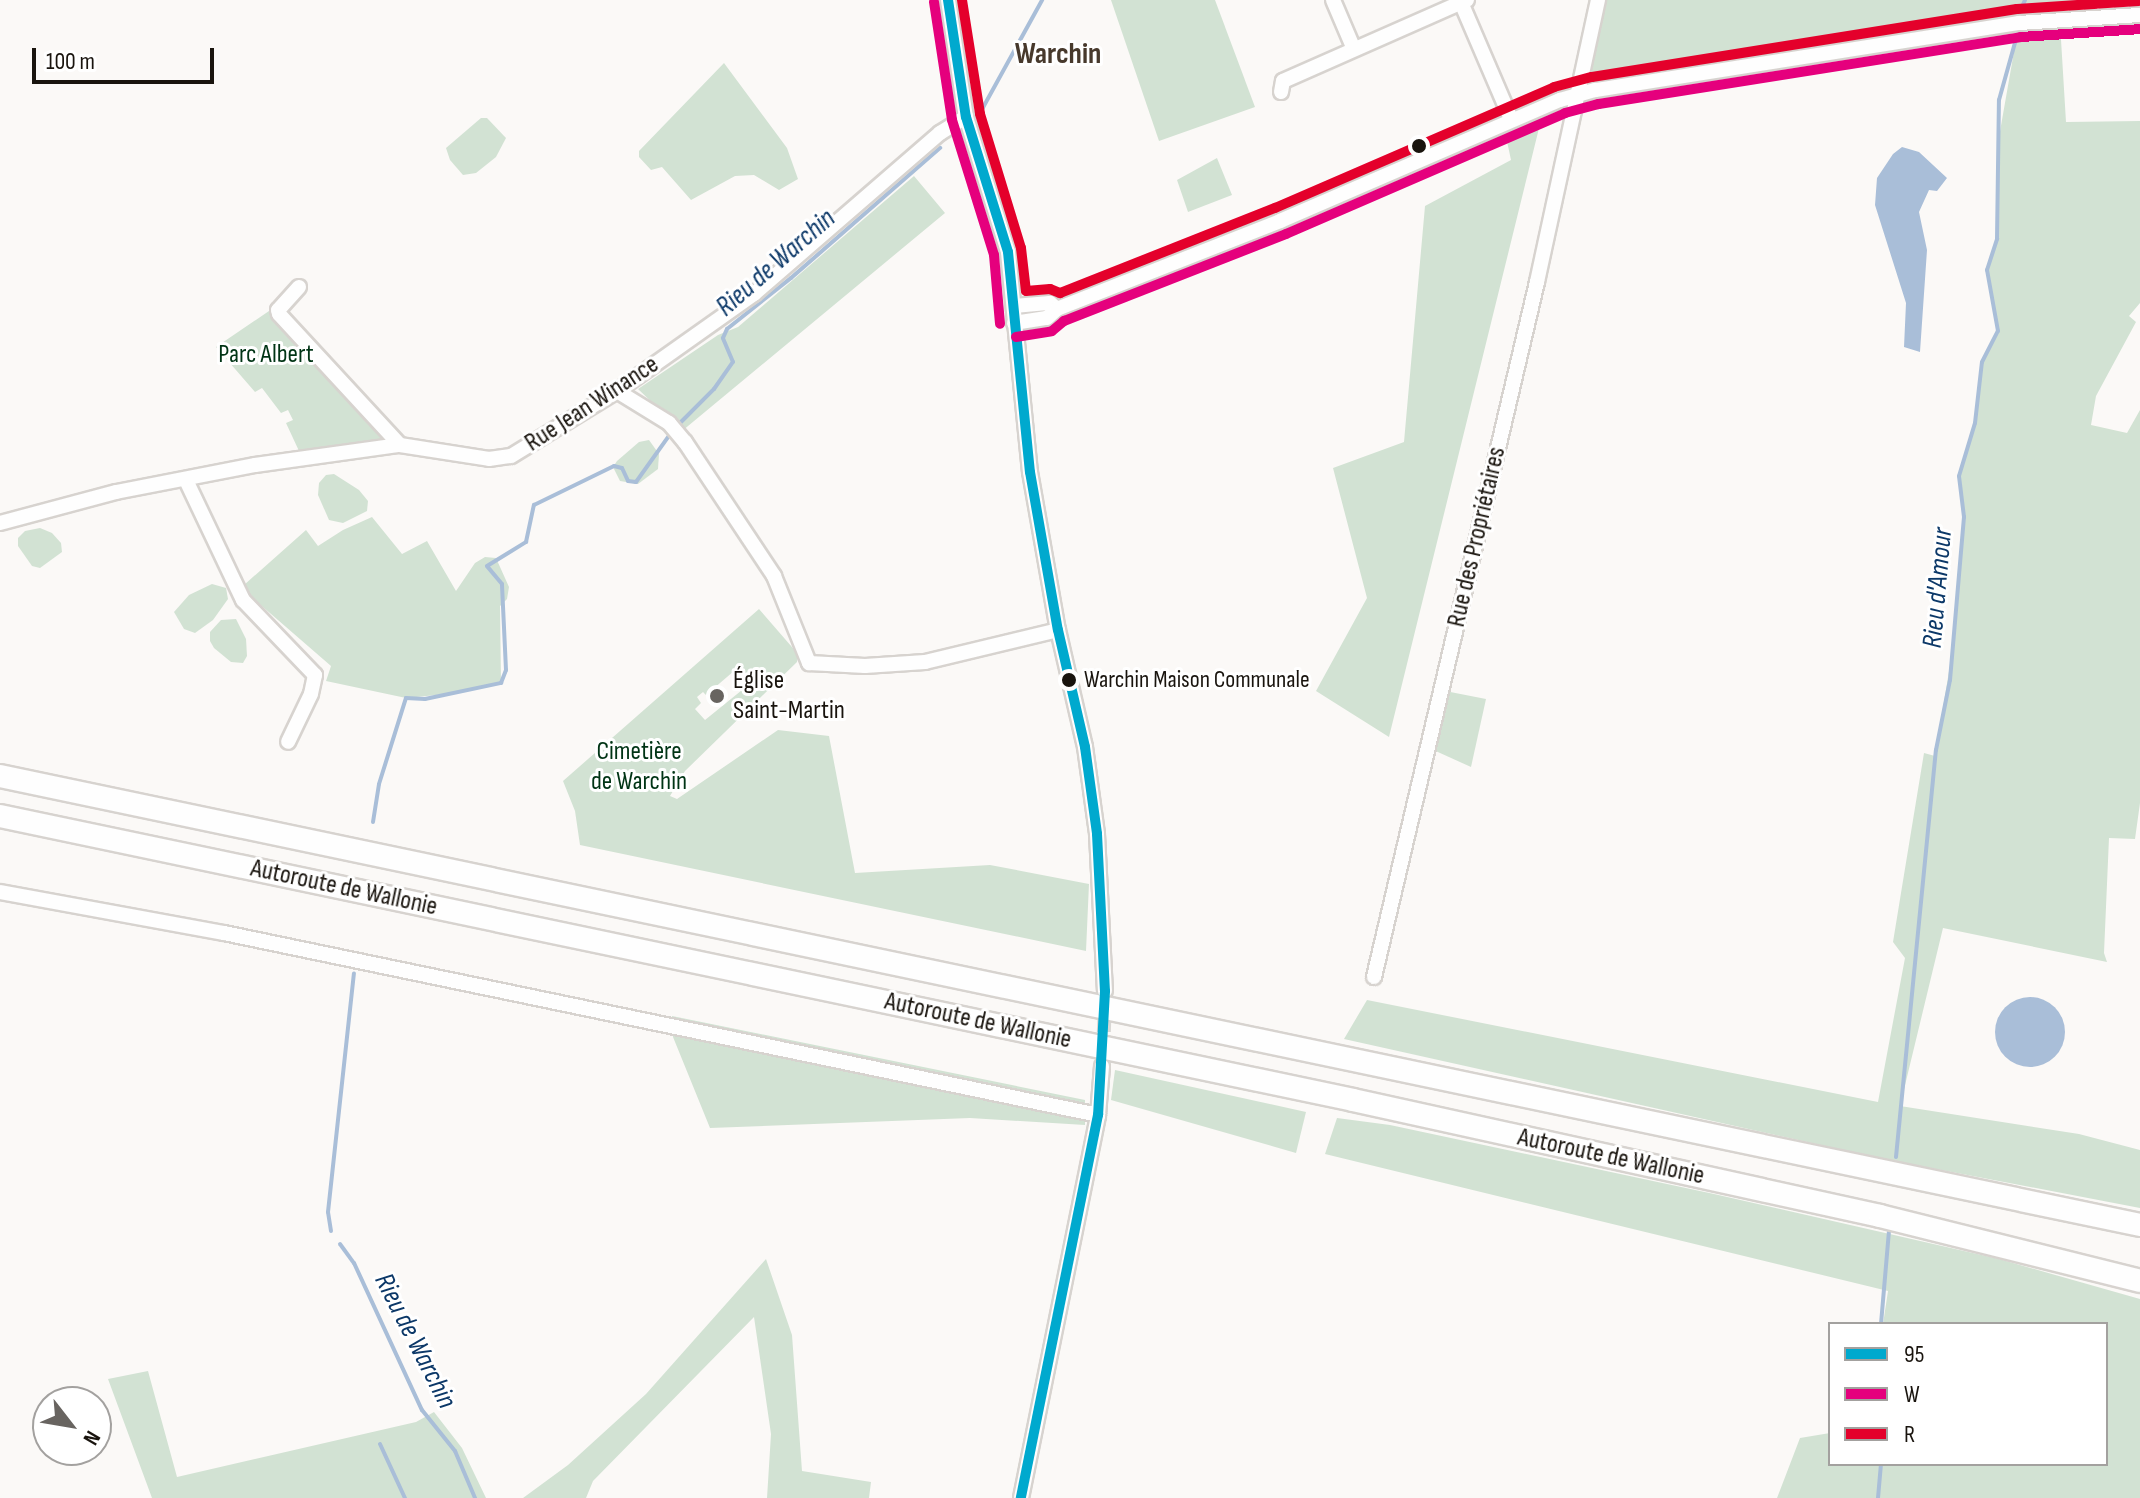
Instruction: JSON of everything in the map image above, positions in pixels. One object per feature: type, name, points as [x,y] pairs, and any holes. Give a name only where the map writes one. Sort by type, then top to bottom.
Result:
[{"type":"highway","points":[[0,761],[24,767],[55,788]]},
{"type":"highway","name":"Autoroute de Wallonie","points":[[0,776],[2140,1225]]},
{"type":"highway","name":"Autoroute de Wallonie","points":[[0,816],[1353,1100],[1880,1216],[2140,1281]]},
{"type":"street","points":[[948,0],[966,117],[1008,252],[1030,472],[1058,630],[1085,747],[1097,834],[1105,991]]},
{"type":"street","points":[[1333,0],[1353,47]]},
{"type":"street","name":"Rue des Propriétaires","points":[[1374,977],[1537,282],[1598,0]]},
{"type":"street","points":[[1281,92],[1283,81],[1353,47],[1463,1],[1511,119]]},
{"type":"street","points":[[1014,323],[1047,318],[1057,309],[1280,221],[1511,119],[1576,96],[1987,28],[2140,15]]},
{"type":"street","name":"Rue Jean Winance","points":[[0,523],[79,500],[255,465],[400,445],[489,459],[511,456],[617,391],[754,294],[940,133],[966,117]]},
{"type":"street","points":[[299,287],[278,310],[279,314],[400,445]]},
{"type":"street","points":[[1014,306],[1050,303],[1057,309]]},
{"type":"street","points":[[617,391],[669,423],[685,442],[774,576],[809,663],[865,666],[925,662],[1058,630]]},
{"type":"street","points":[[186,480],[243,600],[315,675],[311,694],[288,742]]},
{"type":"street","points":[[0,892],[224,933],[1098,1115]]},
{"type":"street","points":[[1021,1498],[1098,1115],[1102,1066]]},
{"type":"green space","points":[[1111,0],[1215,0],[1255,107],[1159,141]]},
{"type":"green space","points":[[1603,0],[2140,0],[1588,75]]},
{"type":"green space","points":[[2019,23],[2060,23],[2066,122],[2140,121],[2140,303],[2129,316],[2136,322],[2096,396],[2091,425],[2127,433],[2140,410],[2140,803],[2135,839],[2109,838],[2104,953],[2107,962],[1943,928],[1900,1106],[2079,1134],[2140,1150],[2140,1208],[1884,1159],[1344,1039],[1367,1000],[1878,1102],[1905,958],[1893,942],[1924,753],[1935,756],[1952,653],[1964,517],[1959,476],[1976,418],[1982,362],[1998,331],[1987,270],[1997,239],[1999,137]]},
{"type":"green space","points":[[724,63],[787,148],[798,179],[779,190],[754,175],[735,176],[691,200],[662,167],[651,170],[639,157],[639,151]]},
{"type":"green space","points":[[1543,112],[1389,737],[1316,691],[1367,598],[1333,468],[1404,442],[1425,206],[1511,160],[1505,132]]},
{"type":"green space","points":[[481,118],[487,118],[506,138],[496,157],[476,173],[463,175],[450,160],[446,148]]},
{"type":"green space","points":[[1217,158],[1232,195],[1188,212],[1177,180]]},
{"type":"green space","points":[[914,176],[945,213],[682,431],[638,389],[718,335],[738,327]]},
{"type":"green space","name":"Parc Albert","points":[[269,311],[388,440],[299,451],[286,423],[293,420],[288,410],[281,413],[262,388],[255,392],[216,347]]},
{"type":"green space","points":[[649,440],[659,454],[658,469],[638,484],[620,481],[613,467],[617,461],[639,442]]},
{"type":"green space","points":[[334,474],[359,490],[368,501],[367,511],[343,523],[329,520],[318,495],[319,483],[326,475]]},
{"type":"green space","points":[[372,517],[402,554],[427,541],[456,591],[475,563],[485,557],[496,558],[509,587],[507,599],[500,606],[501,683],[457,693],[406,698],[326,681],[331,666],[248,594],[244,585],[306,530],[318,546]]},
{"type":"green space","points":[[40,528],[52,533],[61,543],[62,552],[40,568],[32,566],[18,546],[18,538],[25,531]]},
{"type":"green space","points":[[212,584],[226,588],[228,599],[213,620],[195,633],[184,629],[174,612],[189,595]]},
{"type":"green space","name":"Cimetière de Warchin","points":[[759,609],[798,654],[797,662],[685,771],[670,796],[677,799],[778,730],[829,736],[855,873],[990,865],[1089,884],[1086,951],[580,845],[575,811],[563,781]],"holes":[[[734,671],[747,686],[705,720],[695,709],[701,703],[697,697],[703,692],[706,695]]]},
{"type":"green space","points":[[236,619],[246,639],[247,656],[243,663],[231,662],[210,641],[210,632],[221,620]]},
{"type":"green space","points":[[1435,689],[1486,699],[1471,767],[1429,748]]},
{"type":"green space","points":[[672,1016],[1085,1100],[1085,1125],[970,1118],[710,1128],[673,1037]]},
{"type":"green space","points":[[1115,1070],[1306,1112],[1296,1153],[1111,1100]]},
{"type":"green space","points":[[1337,1118],[1390,1125],[1999,1259],[2140,1299],[2140,1498],[1777,1498],[1800,1438],[1828,1433],[1828,1466],[2108,1466],[2108,1322],[1883,1322],[1888,1291],[1325,1154]]},
{"type":"green space","points":[[766,1259],[792,1335],[802,1471],[871,1482],[869,1498],[767,1498],[771,1434],[754,1317],[593,1481],[586,1498],[523,1498],[568,1465],[646,1394]]},
{"type":"green space","points":[[148,1371],[177,1477],[416,1422],[434,1412],[462,1448],[486,1498],[152,1498],[108,1379]]},
{"type":"water","points":[[1902,147],[1919,152],[1947,178],[1937,191],[1929,190],[1919,212],[1927,250],[1920,352],[1904,347],[1906,303],[1875,205],[1877,178],[1893,154]]},
{"type":"water","points":[[2030,997],[2049,1003],[2059,1013],[2065,1032],[2059,1051],[2049,1061],[2030,1067],[2011,1061],[2001,1051],[1995,1032],[2001,1013],[2011,1003]]},
{"type":"waterway","name":"Rieu de Warchin","points":[[980,113],[1042,0]]},
{"type":"waterway","name":"Rieu d'Amour","points":[[2019,13],[2025,0]]},
{"type":"waterway","name":"Rieu d'Amour","points":[[1896,1157],[1936,750],[1950,680],[1964,517],[1959,476],[1975,423],[1982,362],[1998,331],[1987,270],[1997,239],[1999,100],[2018,32]]},
{"type":"waterway","name":"Rieu de Warchin","points":[[678,425],[714,389],[733,362],[723,338],[727,329],[791,278],[940,148]]},
{"type":"waterway","name":"Rieu de Warchin","points":[[373,822],[379,784],[406,698],[425,699],[501,683],[506,670],[502,584],[487,566],[526,542],[534,505],[614,466],[622,468],[628,481],[636,482],[671,433]]},
{"type":"waterway","name":"Rieu de Warchin","points":[[331,1231],[328,1212],[354,973]]},
{"type":"waterway","name":"Rieu d'Amour","points":[[1881,1322],[1889,1231]]},
{"type":"waterway","name":"Rieu de Warchin","points":[[340,1244],[354,1263],[422,1410],[455,1451],[475,1498]]},
{"type":"waterway","points":[[380,1444],[405,1498]]},
{"type":"waterway","name":"Rieu d'Amour","points":[[1878,1498],[1881,1466]]},
{"type":"tunnel","points":[[1103,1053],[1105,1002]]},
{"type":"transit line","name":"95","points":[[948,0],[966,117],[1008,252],[1030,472],[1058,630],[1085,747],[1097,834],[1105,991],[1098,1115],[1021,1498]]},
{"type":"transit line","name":"R","points":[[962,0],[980,114],[1021,248],[1026,291],[1050,289],[1060,293],[1275,208],[1554,87],[1592,77],[2017,9],[2139,1]]},
{"type":"transit line","name":"W","points":[[934,2],[952,120],[994,255],[1000,324]]},
{"type":"transit line","name":"W","points":[[1016,337],[1052,331],[1064,321],[1286,234],[1565,113],[1599,104],[2021,37],[2140,29]]},
{"type":"place","name":"Warchin Maison Communale","points":[[1069,680]]},
{"type":"place","name":"Église Saint-Martin","points":[[717,696]]},
{"type":"district","name":"Warchin","points":[[1058,54]]}]
